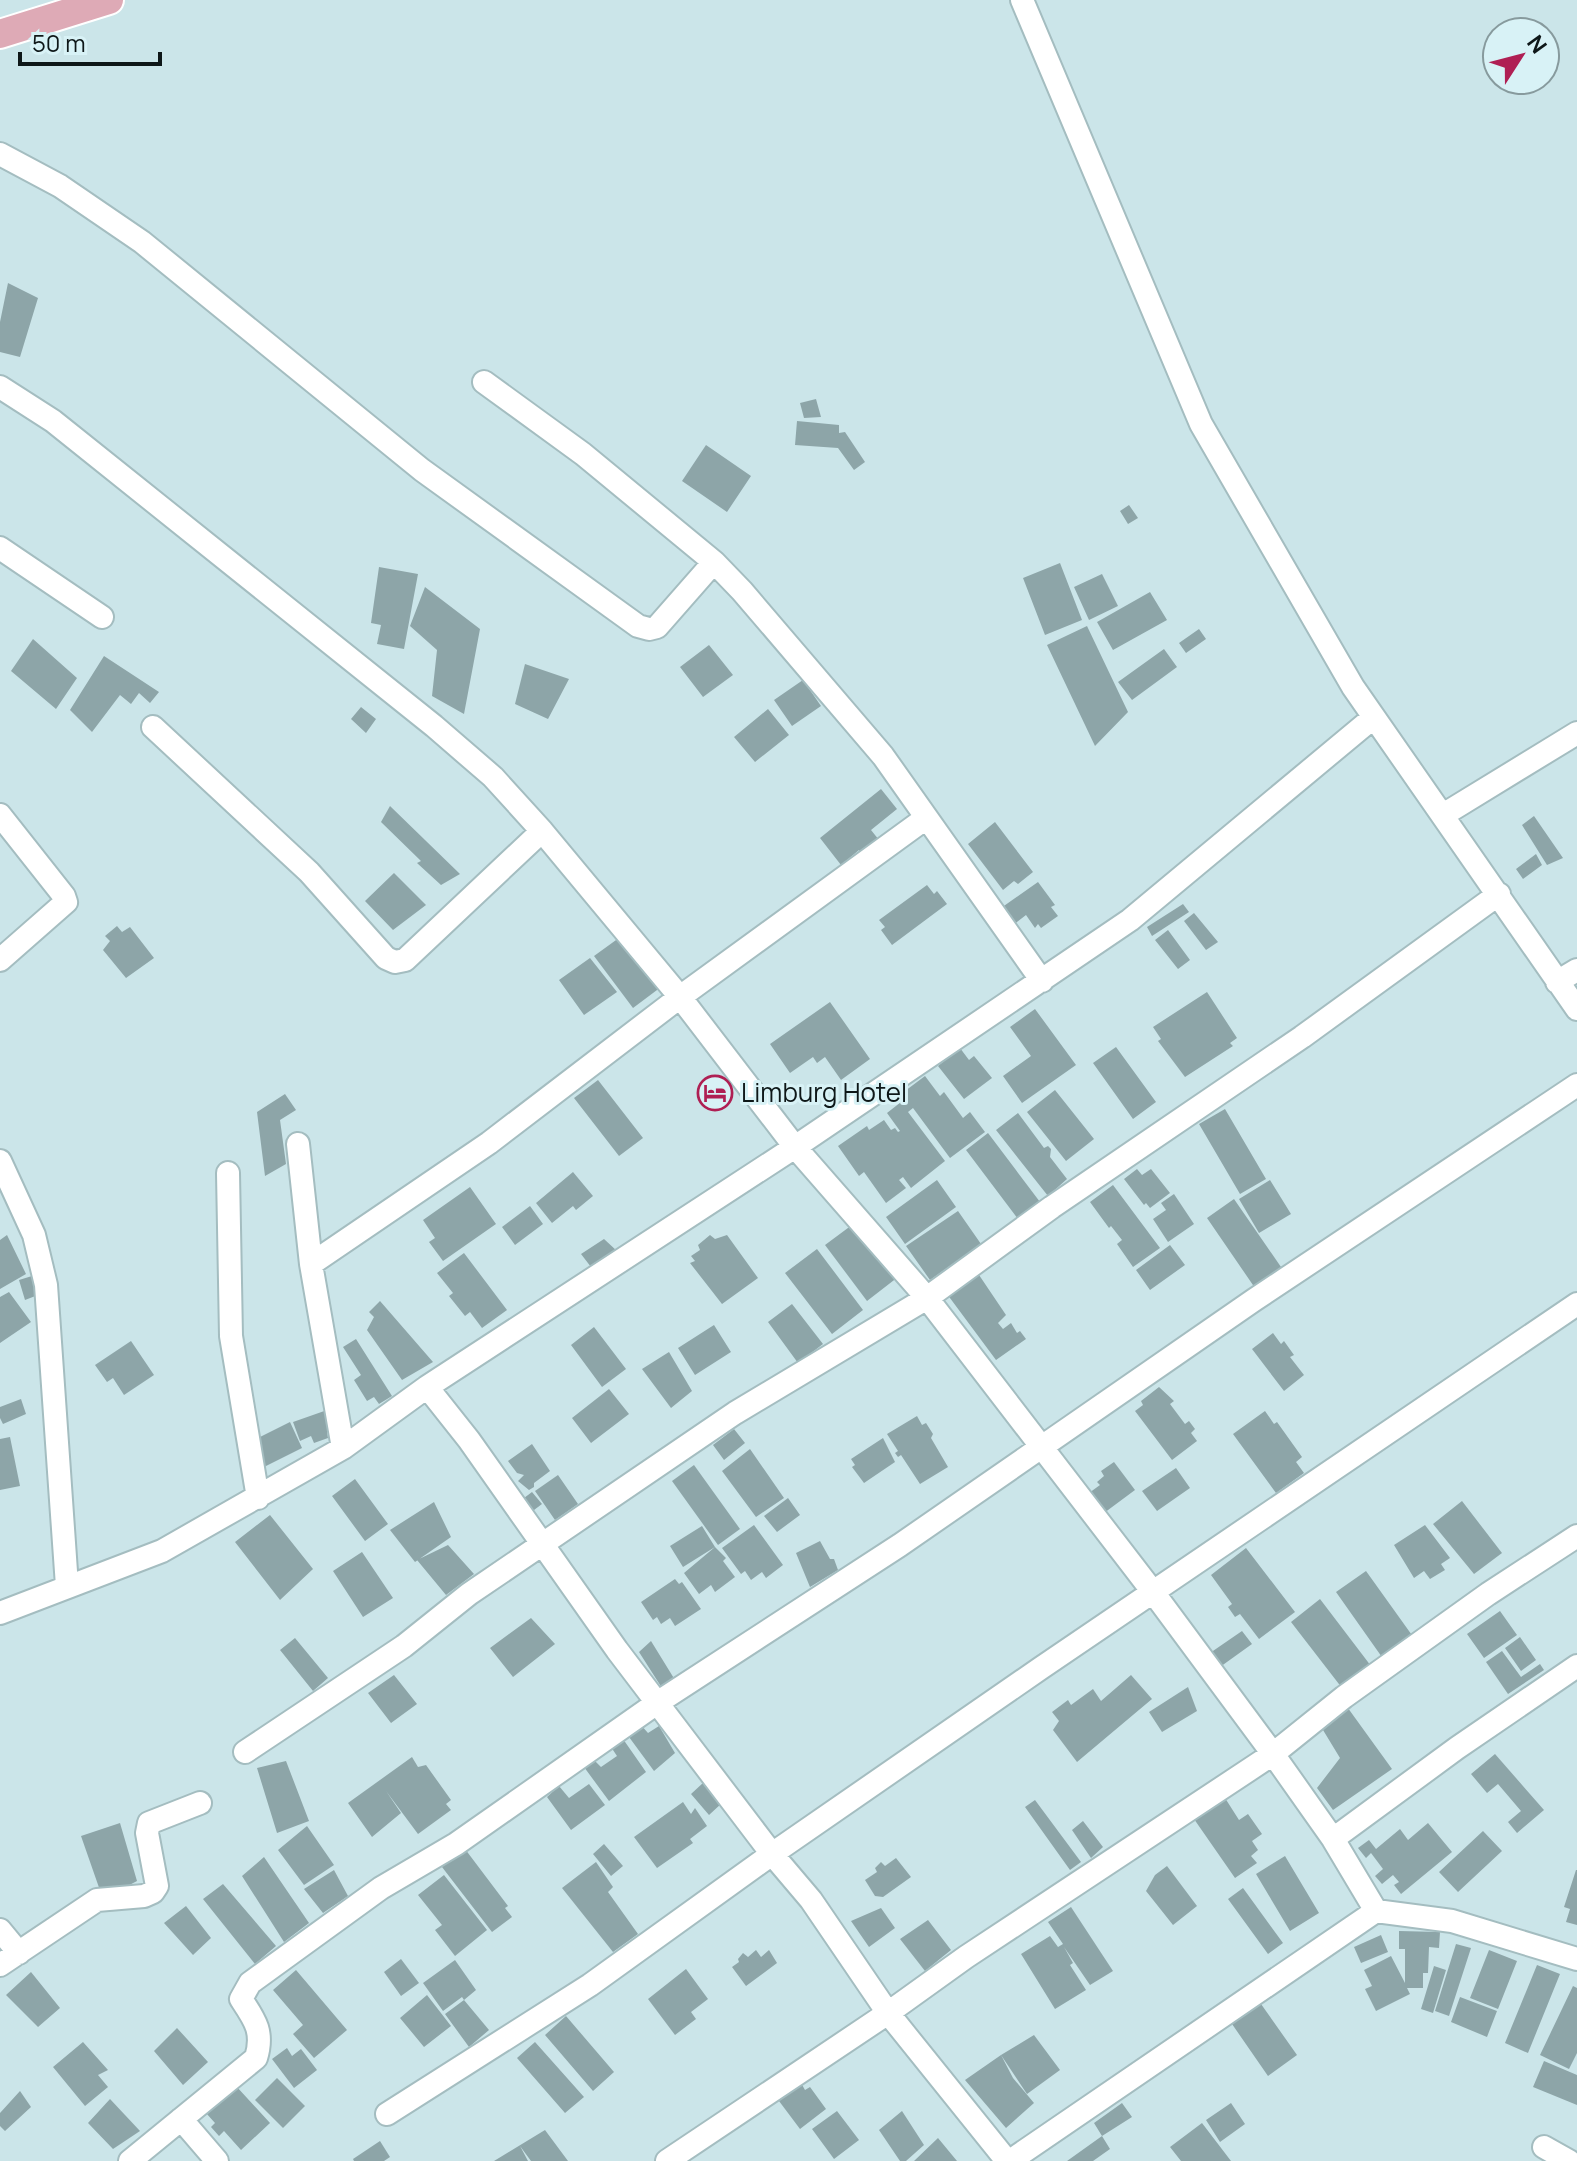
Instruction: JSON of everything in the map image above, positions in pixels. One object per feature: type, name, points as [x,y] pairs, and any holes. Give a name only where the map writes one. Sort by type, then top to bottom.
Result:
[{"type":"main road","points":[[0,34],[109,0]]},
{"type":"street","points":[[1022,0],[1201,424],[1353,687],[1577,1009]]},
{"type":"street","points":[[0,154],[60,186],[142,242],[422,470],[638,626],[649,629],[657,627],[714,562]]},
{"type":"street","points":[[484,382],[583,454],[714,562],[763,614],[883,756],[1042,981]]},
{"type":"street","points":[[0,387],[53,421],[434,726],[493,777],[542,831],[680,997],[795,1147],[927,1298],[1273,1754],[1333,1839],[1376,1911]]},
{"type":"street","points":[[0,548],[102,617]]},
{"type":"street","points":[[0,1613],[162,1551],[343,1448],[427,1387],[795,1147],[1130,920],[1374,717]]},
{"type":"street","points":[[153,727],[309,872],[386,958],[395,962],[405,960],[542,831]]},
{"type":"street","points":[[1443,815],[1577,733]]},
{"type":"street","points":[[0,815],[66,902],[0,960]]},
{"type":"street","points":[[311,1264],[489,1143],[680,997],[926,818]]},
{"type":"street","points":[[245,1752],[404,1646],[469,1594],[544,1546],[735,1413],[927,1298],[1052,1207],[1338,1012],[1499,894]]},
{"type":"street","points":[[1557,982],[1577,970]]},
{"type":"street","points":[[130,2161],[256,2058],[261,2043],[258,2027],[241,1999],[250,1983],[381,1888],[456,1844],[657,1703],[900,1545],[1254,1300],[1577,1085]]},
{"type":"street","points":[[298,1144],[311,1264],[343,1448]]},
{"type":"street","points":[[0,1161],[34,1235],[46,1285],[67,1586]]},
{"type":"street","points":[[228,1173],[231,1336],[258,1498]]},
{"type":"street","points":[[387,2114],[590,1985],[772,1854],[1577,1304]]},
{"type":"street","points":[[427,1387],[469,1440],[657,1703],[811,1900],[888,2013],[1008,2161],[1376,1911],[1452,1921],[1577,1959]]},
{"type":"street","points":[[667,2161],[966,1957],[1273,1754],[1344,1697],[1577,1536]]},
{"type":"street","points":[[1333,1839],[1577,1666]]},
{"type":"street","points":[[0,1930],[9,1959],[97,1900],[144,1896],[153,1892],[157,1886],[147,1833],[149,1823],[200,1803]]},
{"type":"street","points":[[181,2119],[217,2161]]},
{"type":"street","points":[[1544,2147],[1569,2161]]},
{"type":"building","points":[[8,283],[38,298],[20,357],[0,352],[0,322]]},
{"type":"building","points":[[816,399],[821,417],[804,418],[800,403]]},
{"type":"building","points":[[797,421],[839,425],[839,433],[845,432],[865,462],[854,470],[838,448],[795,445]]},
{"type":"building","points":[[706,445],[751,476],[727,512],[682,481]]},
{"type":"building","points":[[1129,505],[1138,518],[1128,524],[1120,511]]},
{"type":"building","points":[[1060,563],[1082,620],[1045,635],[1023,578]]},
{"type":"building","points":[[379,567],[418,574],[404,649],[377,644],[381,625],[371,623]]},
{"type":"building","points":[[1102,574],[1118,606],[1089,620],[1074,587]]},
{"type":"building","points":[[425,587],[480,629],[464,714],[432,696],[437,650],[410,626]]},
{"type":"building","points":[[1150,592],[1167,620],[1113,650],[1097,622]]},
{"type":"building","points":[[1087,626],[1128,712],[1095,746],[1047,645]]},
{"type":"building","points":[[1199,629],[1206,639],[1186,653],[1179,643]]},
{"type":"building","points":[[33,639],[77,678],[56,709],[11,671]]},
{"type":"building","points":[[709,645],[733,675],[703,697],[680,667]]},
{"type":"building","points":[[1164,649],[1177,667],[1132,700],[1118,682]]},
{"type":"building","points":[[104,656],[159,692],[150,703],[139,693],[131,704],[120,695],[92,732],[70,710]]},
{"type":"building","points":[[525,664],[569,679],[548,719],[515,704]]},
{"type":"building","points":[[803,680],[821,706],[792,726],[774,700]]},
{"type":"building","points":[[361,707],[376,719],[366,733],[351,719]]},
{"type":"building","points":[[768,709],[789,735],[755,762],[734,737]]},
{"type":"building","points":[[881,789],[897,809],[871,830],[879,840],[861,854],[859,850],[841,865],[820,838]]},
{"type":"building","points":[[390,806],[460,874],[441,885],[417,863],[421,861],[381,822]]},
{"type":"building","points":[[1534,816],[1563,858],[1547,865],[1522,825]]},
{"type":"building","points":[[995,822],[1033,872],[1018,884],[1014,881],[1003,890],[968,844]]},
{"type":"building","points":[[1536,854],[1542,865],[1523,879],[1516,869]]},
{"type":"building","points":[[394,873],[426,905],[393,930],[365,901]]},
{"type":"building","points":[[1038,882],[1055,905],[1051,907],[1058,916],[1041,928],[1038,924],[1035,928],[1026,915],[1013,925],[1001,908]]},
{"type":"building","points":[[927,885],[934,894],[937,891],[947,904],[892,945],[881,930],[885,927],[879,920]]},
{"type":"building","points":[[1183,904],[1189,912],[1152,936],[1147,927]]},
{"type":"building","points":[[1194,913],[1218,942],[1206,950],[1184,921]]},
{"type":"building","points":[[117,926],[122,932],[130,927],[154,958],[126,978],[103,950],[110,941],[105,936]]},
{"type":"building","points":[[1168,930],[1190,960],[1178,969],[1155,940]]},
{"type":"building","points":[[623,935],[661,987],[633,1008],[594,956]]},
{"type":"building","points":[[590,958],[617,992],[584,1015],[559,980]]},
{"type":"building","points":[[1207,992],[1237,1038],[1230,1043],[1233,1046],[1185,1077],[1158,1041],[1161,1039],[1153,1027]]},
{"type":"building","points":[[830,1002],[870,1059],[841,1080],[825,1057],[817,1063],[813,1057],[790,1073],[770,1044]]},
{"type":"building","points":[[1035,1009],[1076,1065],[1022,1103],[1003,1076],[1031,1056],[1010,1027]]},
{"type":"building","points":[[1116,1047],[1156,1102],[1133,1119],[1093,1063]]},
{"type":"building","points":[[960,1048],[969,1060],[974,1056],[992,1078],[964,1099],[938,1066]]},
{"type":"building","points":[[925,1076],[940,1096],[944,1092],[963,1118],[970,1112],[985,1132],[950,1158],[913,1108],[908,1112],[945,1161],[911,1188],[903,1177],[899,1180],[906,1188],[886,1203],[864,1172],[859,1176],[838,1146],[867,1126],[869,1130],[884,1120],[891,1130],[895,1128],[900,1131],[887,1113],[901,1102],[897,1097]]},
{"type":"building","points":[[598,1080],[643,1138],[619,1156],[574,1098]]},
{"type":"building","points":[[1055,1090],[1094,1139],[1066,1161],[1027,1112]]},
{"type":"building","points":[[285,1094],[296,1110],[280,1120],[286,1164],[265,1176],[257,1112]]},
{"type":"building","points":[[1225,1109],[1266,1179],[1240,1194],[1199,1124]]},
{"type":"building","points":[[1018,1113],[1044,1148],[1048,1146],[1051,1149],[1050,1157],[1067,1179],[1048,1196],[996,1130]]},
{"type":"building","points":[[988,1133],[1040,1202],[1018,1219],[966,1150]]},
{"type":"building","points":[[1137,1169],[1142,1175],[1151,1169],[1170,1193],[1150,1208],[1146,1203],[1144,1205],[1124,1179]]},
{"type":"building","points":[[573,1172],[593,1196],[576,1210],[573,1206],[552,1223],[536,1203]]},
{"type":"building","points":[[937,1180],[956,1207],[905,1244],[886,1217]]},
{"type":"building","points":[[1270,1180],[1291,1214],[1259,1233],[1239,1199]]},
{"type":"building","points":[[1113,1185],[1160,1248],[1133,1267],[1117,1244],[1122,1240],[1090,1202]]},
{"type":"building","points":[[470,1187],[496,1224],[443,1261],[429,1242],[435,1238],[423,1220]]},
{"type":"building","points":[[1174,1194],[1194,1224],[1168,1242],[1153,1219],[1166,1210],[1161,1203]]},
{"type":"building","points":[[1234,1199],[1281,1267],[1255,1288],[1207,1218]]},
{"type":"building","points":[[530,1206],[543,1224],[515,1245],[502,1227]]},
{"type":"building","points":[[958,1211],[981,1244],[930,1280],[906,1246]]},
{"type":"building","points":[[856,1222],[898,1277],[867,1301],[825,1245]]},
{"type":"building","points":[[7,1235],[26,1274],[0,1289],[0,1240]]},
{"type":"building","points":[[710,1235],[715,1239],[727,1235],[758,1278],[722,1304],[690,1263],[695,1261],[691,1256],[700,1250],[698,1245]]},
{"type":"building","points":[[604,1239],[617,1251],[591,1267],[581,1254]]},
{"type":"building","points":[[1170,1245],[1185,1265],[1150,1290],[1136,1270]]},
{"type":"building","points":[[817,1249],[863,1310],[832,1334],[785,1273]]},
{"type":"building","points":[[464,1253],[507,1310],[482,1328],[470,1312],[465,1316],[449,1296],[453,1293],[437,1273]]},
{"type":"building","points":[[977,1272],[1006,1315],[998,1323],[1003,1329],[1011,1323],[1017,1333],[1020,1331],[1026,1339],[996,1360],[947,1294]]},
{"type":"building","points":[[32,1276],[38,1295],[25,1300],[19,1280]]},
{"type":"building","points":[[9,1292],[31,1322],[0,1343],[0,1297]]},
{"type":"building","points":[[380,1301],[433,1362],[402,1380],[367,1330],[374,1317],[369,1312]]},
{"type":"building","points":[[792,1304],[823,1344],[798,1363],[768,1322]]},
{"type":"building","points":[[714,1325],[731,1352],[695,1375],[678,1348]]},
{"type":"building","points":[[594,1327],[626,1369],[602,1387],[571,1345]]},
{"type":"building","points":[[1273,1333],[1281,1344],[1284,1341],[1294,1355],[1290,1357],[1304,1375],[1284,1391],[1252,1349]]},
{"type":"building","points":[[356,1339],[392,1396],[379,1404],[374,1397],[367,1401],[354,1380],[361,1375],[343,1347]]},
{"type":"building","points":[[131,1341],[154,1375],[124,1395],[113,1378],[107,1382],[95,1365]]},
{"type":"building","points":[[669,1352],[692,1391],[671,1408],[642,1369]]},
{"type":"building","points":[[1159,1387],[1174,1401],[1170,1404],[1185,1424],[1189,1421],[1195,1429],[1191,1433],[1197,1441],[1172,1460],[1135,1411],[1143,1405],[1141,1401]]},
{"type":"building","points":[[609,1389],[629,1414],[591,1443],[572,1418]]},
{"type":"building","points":[[21,1399],[26,1414],[3,1424],[0,1407]]},
{"type":"building","points":[[330,1409],[333,1418],[327,1432],[328,1438],[314,1443],[311,1436],[300,1441],[293,1422]]},
{"type":"building","points":[[1265,1411],[1274,1424],[1277,1422],[1302,1457],[1296,1462],[1304,1473],[1276,1493],[1233,1434]]},
{"type":"building","points":[[917,1416],[933,1434],[931,1438],[948,1467],[920,1484],[901,1455],[898,1457],[895,1453],[898,1451],[887,1434]]},
{"type":"building","points":[[290,1422],[302,1448],[262,1468],[258,1438]]},
{"type":"building","points":[[734,1429],[745,1443],[724,1460],[713,1445]]},
{"type":"building","points":[[10,1437],[20,1486],[0,1490],[0,1439]]},
{"type":"building","points":[[883,1438],[895,1462],[864,1483],[852,1467],[855,1465],[851,1459]]},
{"type":"building","points":[[532,1444],[550,1471],[529,1490],[518,1481],[524,1475],[517,1473],[508,1461]]},
{"type":"building","points":[[750,1449],[784,1498],[756,1517],[722,1471]]},
{"type":"building","points":[[1114,1462],[1135,1490],[1104,1513],[1089,1493],[1100,1485],[1097,1482],[1104,1476],[1101,1471]]},
{"type":"building","points":[[694,1465],[740,1529],[718,1545],[672,1481]]},
{"type":"building","points":[[1176,1468],[1190,1488],[1157,1511],[1142,1491]]},
{"type":"building","points":[[558,1475],[578,1504],[555,1520],[535,1491]]},
{"type":"building","points":[[355,1479],[388,1524],[365,1541],[332,1496]]},
{"type":"building","points":[[532,1492],[542,1504],[530,1513],[520,1501]]},
{"type":"building","points":[[788,1498],[800,1515],[777,1532],[764,1516]]},
{"type":"building","points":[[1462,1501],[1502,1553],[1474,1574],[1433,1524]]},
{"type":"building","points":[[434,1502],[451,1537],[415,1562],[390,1530]]},
{"type":"building","points":[[270,1515],[313,1569],[280,1600],[235,1542]]},
{"type":"building","points":[[754,1525],[783,1565],[766,1578],[762,1572],[751,1580],[745,1571],[741,1574],[722,1548]]},
{"type":"building","points":[[1425,1525],[1450,1558],[1441,1564],[1445,1570],[1430,1579],[1424,1571],[1414,1578],[1394,1545]]},
{"type":"building","points":[[702,1526],[715,1547],[683,1567],[670,1546]]},
{"type":"building","points":[[820,1541],[830,1559],[834,1559],[838,1570],[810,1587],[796,1553]]},
{"type":"building","points":[[448,1545],[474,1574],[446,1595],[417,1560]]},
{"type":"building","points":[[715,1547],[726,1558],[723,1561],[735,1577],[715,1592],[711,1585],[699,1594],[684,1573]]},
{"type":"building","points":[[1246,1548],[1295,1612],[1259,1639],[1240,1614],[1235,1617],[1228,1607],[1232,1604],[1211,1575]]},
{"type":"building","points":[[362,1552],[393,1598],[363,1617],[333,1571]]},
{"type":"building","points":[[1366,1571],[1414,1638],[1384,1660],[1336,1592]]},
{"type":"building","points":[[675,1579],[679,1584],[682,1582],[701,1609],[675,1626],[670,1618],[661,1624],[657,1617],[653,1620],[641,1602]]},
{"type":"building","points":[[1320,1599],[1371,1666],[1342,1688],[1291,1622]]},
{"type":"building","points":[[1500,1611],[1517,1635],[1484,1658],[1467,1634]]},
{"type":"building","points":[[531,1618],[555,1644],[513,1677],[490,1648]]},
{"type":"building","points":[[1242,1631],[1252,1644],[1220,1667],[1210,1653]]},
{"type":"building","points":[[1520,1637],[1536,1660],[1521,1671],[1505,1648]]},
{"type":"building","points":[[295,1638],[328,1678],[313,1691],[280,1650]]},
{"type":"building","points":[[651,1641],[675,1680],[662,1688],[639,1652]]},
{"type":"building","points":[[1502,1651],[1521,1677],[1540,1664],[1544,1670],[1508,1694],[1486,1662]]},
{"type":"building","points":[[394,1675],[417,1704],[391,1723],[368,1693]]},
{"type":"building","points":[[1131,1675],[1152,1699],[1077,1762],[1053,1730],[1059,1721],[1052,1712],[1068,1700],[1071,1705],[1093,1689],[1101,1701]]},
{"type":"building","points":[[1188,1687],[1197,1711],[1162,1732],[1149,1712]]},
{"type":"building","points":[[1345,1704],[1392,1769],[1333,1810],[1317,1788],[1340,1758],[1323,1730]]},
{"type":"building","points":[[640,1724],[648,1733],[659,1726],[675,1753],[654,1771],[629,1737]]},
{"type":"building","points":[[623,1739],[646,1772],[609,1801],[584,1767],[594,1760],[601,1767],[617,1756],[611,1747]]},
{"type":"building","points":[[1495,1754],[1544,1810],[1517,1833],[1508,1822],[1521,1811],[1498,1784],[1487,1793],[1471,1774]]},
{"type":"building","points":[[412,1757],[418,1767],[426,1765],[451,1800],[446,1804],[451,1810],[418,1834],[386,1791],[401,1813],[372,1837],[348,1803]]},
{"type":"building","points":[[286,1761],[309,1821],[277,1833],[257,1768]]},
{"type":"building","points":[[704,1782],[722,1803],[709,1815],[691,1794]]},
{"type":"building","points":[[589,1784],[605,1805],[571,1830],[547,1797],[559,1786],[569,1798]]},
{"type":"building","points":[[1225,1798],[1239,1820],[1248,1814],[1262,1834],[1252,1841],[1258,1850],[1251,1856],[1257,1863],[1235,1878],[1194,1819]]},
{"type":"building","points":[[1035,1800],[1081,1862],[1070,1870],[1025,1807]]},
{"type":"building","points":[[683,1802],[691,1814],[695,1808],[707,1826],[690,1839],[693,1843],[657,1868],[634,1837]]},
{"type":"building","points":[[1083,1821],[1103,1847],[1091,1858],[1072,1830]]},
{"type":"building","points":[[120,1823],[137,1881],[103,1899],[81,1836]]},
{"type":"building","points":[[1428,1823],[1452,1852],[1401,1894],[1394,1885],[1399,1882],[1393,1875],[1382,1884],[1375,1876],[1383,1869],[1371,1853],[1366,1858],[1358,1848],[1369,1840],[1376,1849],[1400,1829],[1408,1840]]},
{"type":"building","points":[[307,1826],[334,1865],[304,1885],[278,1850]]},
{"type":"building","points":[[1483,1831],[1502,1851],[1458,1892],[1439,1872]]},
{"type":"building","points":[[604,1844],[623,1866],[611,1876],[593,1854]]},
{"type":"building","points":[[465,1849],[508,1906],[505,1908],[512,1917],[492,1932],[442,1867]]},
{"type":"building","points":[[1285,1856],[1319,1913],[1290,1931],[1256,1874]]},
{"type":"building","points":[[264,1857],[309,1923],[284,1942],[242,1876]]},
{"type":"building","points":[[896,1858],[911,1877],[883,1897],[875,1896],[865,1880],[877,1872],[875,1868],[881,1862],[885,1866]]},
{"type":"building","points":[[596,1862],[613,1887],[608,1892],[638,1934],[613,1952],[562,1888]]},
{"type":"building","points":[[1167,1866],[1197,1906],[1173,1925],[1146,1891],[1155,1875]]},
{"type":"building","points":[[334,1870],[348,1896],[323,1913],[304,1889]]},
{"type":"building","points":[[1576,1870],[1577,1925],[1566,1922],[1570,1909],[1564,1907]]},
{"type":"building","points":[[444,1875],[487,1930],[455,1956],[435,1930],[442,1925],[418,1895]]},
{"type":"building","points":[[223,1884],[276,1946],[255,1964],[203,1899]]},
{"type":"building","points":[[1243,1888],[1283,1943],[1268,1954],[1228,1899]]},
{"type":"building","points":[[186,1906],[211,1938],[193,1955],[164,1923]]},
{"type":"building","points":[[1071,1907],[1113,1971],[1090,1985],[1064,1947],[1073,1963],[1070,1965],[1086,1990],[1055,2009],[1021,1954],[1050,1936],[1058,1947],[1063,1944],[1048,1922]]},
{"type":"building","points":[[881,1908],[895,1928],[869,1947],[851,1921]]},
{"type":"building","points":[[928,1920],[951,1950],[925,1971],[900,1939]]},
{"type":"building","points":[[1399,1931],[1440,1932],[1439,1948],[1429,1947],[1428,1973],[1423,1973],[1423,1988],[1407,1988],[1410,1994],[1376,2011],[1365,1989],[1372,1986],[1364,1970],[1391,1956],[1405,1983],[1405,1949],[1399,1949]]},
{"type":"building","points":[[1381,1935],[1388,1952],[1361,1963],[1354,1947]]},
{"type":"building","points":[[1456,1944],[1471,1948],[1449,2016],[1435,2011]]},
{"type":"building","points":[[756,1950],[761,1957],[769,1950],[777,1963],[746,1986],[732,1967],[739,1962],[743,1953],[748,1957]]},
{"type":"building","points":[[1489,1950],[1517,1961],[1498,2009],[1470,1998]]},
{"type":"building","points":[[401,1959],[419,1983],[401,1996],[384,1972]]},
{"type":"building","points":[[455,1960],[476,1990],[443,2011],[423,1983]]},
{"type":"building","points":[[1537,1965],[1560,1974],[1528,2053],[1505,2043]]},
{"type":"building","points":[[1434,1966],[1446,1970],[1433,2013],[1421,2009]]},
{"type":"building","points":[[686,1969],[708,1999],[691,2012],[696,2019],[675,2035],[648,1999]]},
{"type":"building","points":[[296,1970],[347,2030],[314,2058],[293,2034],[303,2025],[273,1990]]},
{"type":"building","points":[[31,1972],[60,2008],[38,2027],[6,1995]]},
{"type":"building","points":[[1573,1986],[1577,1988],[1577,2053],[1569,2069],[1540,2055]]},
{"type":"building","points":[[427,1995],[451,2026],[424,2047],[400,2018]]},
{"type":"building","points":[[1460,1997],[1497,2011],[1487,2037],[1451,2022]]},
{"type":"building","points":[[464,2000],[489,2030],[469,2047],[445,2014]]},
{"type":"building","points":[[1261,2004],[1297,2055],[1268,2076],[1232,2024]]},
{"type":"building","points":[[566,2016],[614,2072],[593,2091],[545,2035]]},
{"type":"building","points":[[177,2028],[208,2062],[183,2085],[154,2051]]},
{"type":"building","points":[[1034,2035],[1060,2070],[1027,2094],[1001,2055]]},
{"type":"building","points":[[83,2042],[108,2070],[98,2075],[108,2087],[85,2106],[53,2067]]},
{"type":"building","points":[[535,2042],[584,2097],[565,2113],[517,2058]]},
{"type":"building","points":[[287,2048],[292,2056],[301,2049],[317,2070],[294,2088],[272,2059]]},
{"type":"building","points":[[1001,2055],[1013,2078],[1034,2103],[1006,2128],[965,2080]]},
{"type":"building","points":[[1544,2061],[1577,2075],[1577,2105],[1533,2087]]},
{"type":"building","points":[[277,2078],[305,2106],[283,2128],[255,2100]]},
{"type":"building","points":[[801,2083],[805,2090],[810,2087],[826,2109],[800,2129],[779,2101]]},
{"type":"building","points":[[236,2086],[270,2123],[241,2150],[224,2131],[219,2136],[211,2127],[215,2123],[206,2113]]},
{"type":"building","points":[[20,2091],[31,2107],[5,2131],[0,2126],[0,2113]]},
{"type":"building","points":[[110,2099],[140,2131],[113,2149],[88,2123]]},
{"type":"building","points":[[1122,2103],[1132,2117],[1102,2136],[1094,2123]]},
{"type":"building","points":[[1231,2103],[1245,2124],[1220,2142],[1206,2120]]},
{"type":"building","points":[[837,2111],[859,2140],[834,2159],[812,2129]]},
{"type":"building","points":[[902,2111],[924,2145],[906,2161],[900,2161],[879,2130]]},
{"type":"building","points":[[1202,2123],[1231,2161],[1181,2161],[1170,2147]]},
{"type":"building","points":[[545,2130],[568,2161],[531,2161],[520,2146],[528,2161],[494,2161]]},
{"type":"building","points":[[1102,2136],[1110,2149],[1093,2161],[1067,2161]]},
{"type":"building","points":[[938,2138],[957,2161],[914,2161]]},
{"type":"building","points":[[380,2141],[390,2157],[384,2161],[354,2161],[353,2159]]},
{"type":"place","name":"Limburg Hotel","points":[[715,1093]]}]
